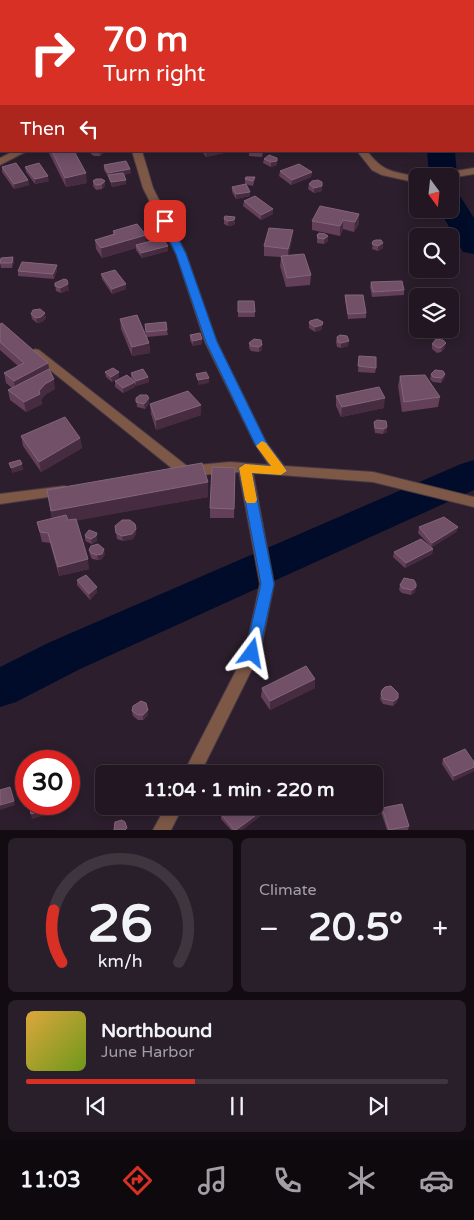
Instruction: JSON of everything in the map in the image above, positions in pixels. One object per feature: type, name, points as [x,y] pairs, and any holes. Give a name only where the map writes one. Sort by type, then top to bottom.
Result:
[{"type":"street","points":[[0,162],[20,152]]},
{"type":"street","points":[[136,152],[148,188],[181,254],[211,342],[261,444],[281,471]]},
{"type":"street","points":[[363,152],[375,168],[385,173],[409,178]]},
{"type":"street","points":[[459,174],[474,171]]},
{"type":"street","points":[[23,344],[184,471]]},
{"type":"street","points":[[167,473],[230,467],[373,477],[474,502]]},
{"type":"street","points":[[196,765],[252,653],[268,584],[245,468]]},
{"type":"street","points":[[0,499],[80,488]]},
{"type":"street","points":[[162,830],[170,815]]},
{"type":"building","points":[[52,152],[75,152],[86,173],[65,178]]},
{"type":"building","points":[[269,155],[277,158],[277,161],[271,162],[264,159]]},
{"type":"building","points":[[126,161],[130,169],[108,173],[104,165]]},
{"type":"building","points":[[16,163],[28,180],[14,184],[2,167]]},
{"type":"building","points":[[39,163],[48,176],[35,179],[25,167]]},
{"type":"building","points":[[299,164],[312,172],[292,180],[280,171]]},
{"type":"building","points":[[123,173],[126,180],[111,182],[108,175]]},
{"type":"building","points":[[246,177],[255,177],[253,181],[245,179]]},
{"type":"building","points":[[96,179],[105,181],[102,184],[96,185],[93,181]]},
{"type":"building","points":[[318,180],[322,182],[322,186],[314,188],[309,184],[312,181]]},
{"type":"building","points":[[246,184],[250,192],[236,194],[232,187]]},
{"type":"building","points":[[255,196],[273,209],[261,215],[244,201]]},
{"type":"building","points":[[320,206],[359,214],[355,222],[343,220],[340,226],[312,221]]},
{"type":"building","points":[[225,216],[235,217],[234,220],[228,221],[224,219]]},
{"type":"building","points":[[137,224],[146,235],[101,248],[95,240],[115,234],[113,231]]},
{"type":"building","points":[[269,228],[293,230],[288,249],[264,246]]},
{"type":"building","points":[[319,233],[328,236],[324,239],[318,238],[317,235]]},
{"type":"building","points":[[162,238],[168,246],[141,253],[136,245]]},
{"type":"building","points":[[376,240],[381,240],[383,243],[378,246],[372,244]]},
{"type":"building","points":[[304,254],[311,275],[287,278],[281,256]]},
{"type":"building","points":[[13,257],[12,263],[0,263],[1,258]]},
{"type":"building","points":[[22,262],[57,265],[53,274],[18,271]]},
{"type":"building","points":[[115,270],[126,284],[112,289],[101,274]]},
{"type":"building","points":[[64,279],[67,280],[68,284],[60,288],[55,286],[55,283]]},
{"type":"building","points":[[402,281],[404,290],[373,292],[371,282]]},
{"type":"building","points":[[345,295],[363,295],[366,313],[348,314]]},
{"type":"building","points":[[238,301],[254,301],[255,312],[238,312]]},
{"type":"building","points":[[40,309],[45,313],[41,317],[36,318],[31,314],[33,310]]},
{"type":"building","points":[[137,315],[149,343],[132,347],[120,319]]},
{"type":"building","points":[[317,319],[323,322],[322,325],[315,327],[309,323],[310,321]]},
{"type":"building","points":[[166,322],[167,330],[146,332],[145,324]]},
{"type":"building","points":[[2,323],[48,363],[14,381],[4,373],[24,363],[0,342],[0,324]]},
{"type":"building","points":[[200,333],[202,339],[193,341],[190,335]]},
{"type":"building","points":[[340,335],[347,336],[349,341],[338,342],[337,337]]},
{"type":"building","points":[[254,339],[261,340],[262,345],[259,347],[251,346],[249,343]]},
{"type":"building","points":[[436,339],[443,340],[446,343],[438,348],[432,344]]},
{"type":"building","points":[[359,356],[376,357],[376,368],[358,366]]},
{"type":"building","points":[[113,368],[119,372],[111,377],[105,372]]},
{"type":"building","points":[[49,369],[54,379],[45,384],[39,391],[40,394],[24,402],[8,390]]},
{"type":"building","points":[[143,369],[148,377],[136,381],[131,373]]},
{"type":"building","points":[[435,370],[443,371],[445,374],[442,378],[433,377],[431,374]]},
{"type":"building","points":[[206,372],[209,378],[198,380],[196,374]]},
{"type":"building","points":[[127,375],[135,382],[123,388],[115,381]]},
{"type":"building","points":[[425,375],[440,397],[404,402],[400,376]]},
{"type":"building","points":[[379,387],[385,398],[342,407],[336,396]]},
{"type":"building","points":[[188,391],[201,405],[156,420],[150,404]]},
{"type":"building","points":[[140,395],[147,395],[149,398],[144,404],[136,402],[136,398]]},
{"type":"building","points":[[65,417],[80,438],[39,462],[21,436]]},
{"type":"building","points":[[377,420],[386,421],[387,427],[384,429],[375,428],[374,422]]},
{"type":"building","points":[[20,460],[22,464],[11,468],[9,463]]},
{"type":"building","points":[[202,463],[208,482],[51,511],[47,490]]},
{"type":"building","points":[[212,467],[235,468],[234,509],[210,508]]},
{"type":"building","points":[[66,515],[68,520],[76,519],[88,559],[58,567],[48,533],[40,532],[37,522]]},
{"type":"building","points":[[444,517],[458,527],[432,543],[419,527]]},
{"type":"building","points":[[122,520],[130,520],[135,524],[136,529],[132,534],[122,536],[116,533],[115,526]]},
{"type":"building","points":[[89,530],[97,533],[91,539],[85,535]]},
{"type":"building","points":[[421,539],[433,549],[406,563],[394,552]]},
{"type":"building","points":[[98,544],[104,549],[102,554],[91,553],[89,550],[91,546]]},
{"type":"building","points":[[86,575],[97,587],[89,594],[77,580]]},
{"type":"building","points":[[404,578],[414,580],[416,587],[412,590],[402,588],[400,585]]},
{"type":"building","points":[[306,666],[315,679],[270,701],[262,688]]},
{"type":"building","points":[[391,686],[398,693],[398,698],[394,701],[383,699],[381,694],[385,687]]},
{"type":"building","points":[[141,701],[146,703],[148,710],[143,715],[138,715],[132,711],[133,706]]},
{"type":"building","points":[[465,749],[474,762],[474,767],[454,776],[443,759]]},
{"type":"building","points":[[10,787],[14,801],[0,805],[0,790]]},
{"type":"building","points":[[402,804],[409,826],[389,830],[383,808]]},
{"type":"building","points":[[222,815],[256,815],[236,830]]},
{"type":"building","points":[[122,820],[127,828],[125,830],[114,830],[115,822]]},
{"type":"waterway","points":[[441,152],[442,168]]},
{"type":"waterway","points":[[459,218],[474,245]]},
{"type":"waterway","points":[[0,688],[64,656],[474,474]]},
{"type":"slow traffic","points":[[251,500],[245,468],[281,471],[262,446]]},
{"type":"route","points":[[165,221],[181,254],[211,342],[261,444],[281,471],[245,468],[268,584],[252,653]]}]
